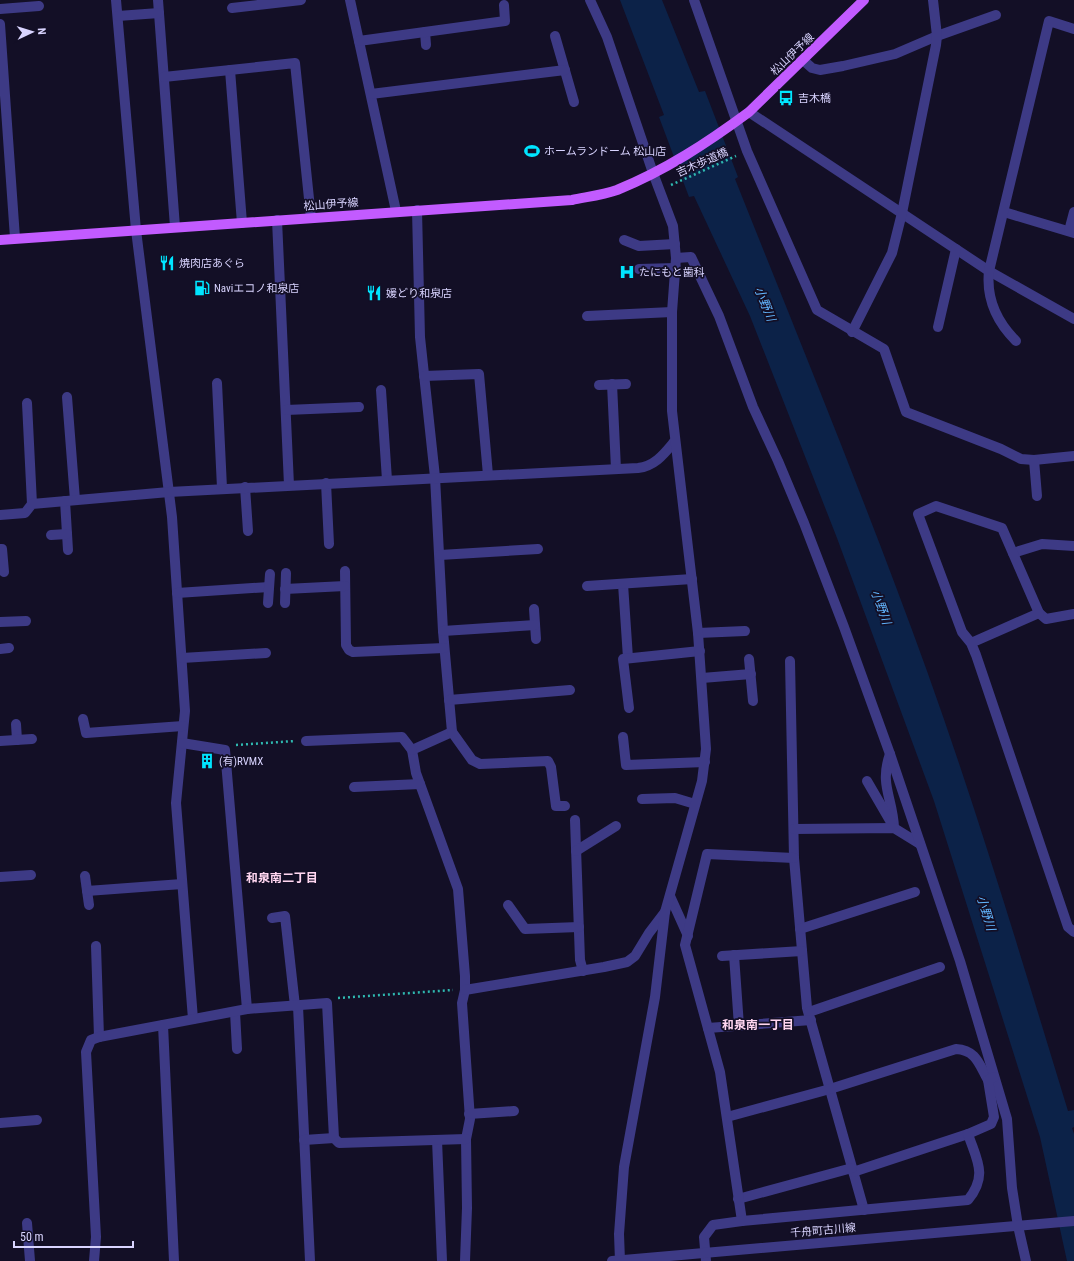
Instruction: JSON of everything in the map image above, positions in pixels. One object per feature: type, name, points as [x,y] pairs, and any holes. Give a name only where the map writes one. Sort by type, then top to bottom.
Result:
[{"type":"main road","name":"松山伊予線","points":[[735,122],[749,112],[864,0]]},
{"type":"main road","points":[[656,172],[698,149],[735,122]]},
{"type":"main road","name":"松山伊予線","points":[[0,240],[396,211],[572,200],[615,190],[656,172]]},
{"type":"street","points":[[116,0],[136,230],[169,492],[182,658],[183,726],[176,803],[193,1019]]},
{"type":"street","points":[[158,0],[175,227]]},
{"type":"street","points":[[232,8],[260,2],[301,0]]},
{"type":"street","points":[[350,0],[396,211]]},
{"type":"street","points":[[590,0],[607,37],[656,172],[673,226],[676,263],[672,312],[671,390],[674,442],[680,473],[700,651],[705,714],[705,762],[665,912],[655,997],[624,1167],[617,1261]]},
{"type":"street","points":[[694,0],[735,122],[816,310],[884,349],[906,412],[1001,449],[1021,459],[1034,460],[1074,456]]},
{"type":"street","points":[[852,332],[892,254],[902,213],[937,36],[933,0]]},
{"type":"street","points":[[359,41],[505,21],[504,5]]},
{"type":"street","points":[[0,9],[39,6]]},
{"type":"street","points":[[118,16],[159,13]]},
{"type":"street","points":[[802,60],[812,68],[820,70],[896,54],[937,36],[996,15]]},
{"type":"street","points":[[1016,341],[1005,330],[996,316],[988,285],[989,271],[1049,21],[1074,29]]},
{"type":"street","points":[[0,24],[15,238]]},
{"type":"street","points":[[425,32],[426,45]]},
{"type":"street","points":[[555,36],[574,102]]},
{"type":"street","points":[[164,77],[295,63],[311,218]]},
{"type":"street","points":[[230,70],[242,223]]},
{"type":"street","points":[[371,94],[565,70]]},
{"type":"street","points":[[749,112],[989,271],[1074,319]]},
{"type":"street","points":[[417,210],[420,337],[435,477],[444,648],[452,732],[472,760],[480,764],[539,760],[548,761],[551,767],[556,806],[565,806]]},
{"type":"street","points":[[1004,212],[1072,232],[1074,212]]},
{"type":"street","points":[[277,220],[289,485]]},
{"type":"street","points":[[624,240],[639,246],[675,244]]},
{"type":"street","points":[[938,327],[956,249]]},
{"type":"street","points":[[639,270],[676,263],[691,257],[719,316],[753,406],[804,523],[890,754],[960,961],[991,1078],[1007,1119],[1012,1188],[1018,1226],[1026,1261]]},
{"type":"street","points":[[586,316],[672,312]]},
{"type":"street","points":[[424,376],[479,374],[488,475]]},
{"type":"street","points":[[217,383],[222,488]]},
{"type":"street","points":[[612,384],[616,469]]},
{"type":"street","points":[[599,385],[626,384]]},
{"type":"street","points":[[381,390],[387,480]]},
{"type":"street","points":[[67,397],[70,500],[67,534],[68,550]]},
{"type":"street","points":[[0,515],[25,513],[32,504],[27,403]]},
{"type":"street","points":[[286,410],[359,407]]},
{"type":"street","points":[[32,504],[222,488],[647,467],[659,459],[674,442]]},
{"type":"street","points":[[1034,460],[1037,496]]},
{"type":"street","points":[[326,483],[329,544]]},
{"type":"street","points":[[244,487],[248,531]]},
{"type":"street","points":[[1074,614],[1046,619],[1038,613],[1002,528],[936,506],[918,514],[962,632],[971,643],[1068,927],[1074,932]]},
{"type":"street","points":[[51,535],[67,534]]},
{"type":"street","points":[[1013,553],[1042,544],[1074,546]]},
{"type":"street","points":[[0,549],[2,549],[4,572]]},
{"type":"street","points":[[440,555],[538,549]]},
{"type":"street","points":[[345,571],[346,644],[349,650],[353,652],[444,648]]},
{"type":"street","points":[[285,603],[286,573]]},
{"type":"street","points":[[268,603],[270,574]]},
{"type":"street","points":[[587,586],[692,579]]},
{"type":"street","points":[[623,584],[628,658]]},
{"type":"street","points":[[285,589],[345,586]]},
{"type":"street","points":[[177,593],[269,587]]},
{"type":"street","points":[[534,609],[536,639]]},
{"type":"street","points":[[971,643],[1038,613]]},
{"type":"street","points":[[0,622],[26,621]]},
{"type":"street","points":[[443,631],[535,624]]},
{"type":"street","points":[[698,633],[745,631]]},
{"type":"street","points":[[629,708],[624,659],[700,651]]},
{"type":"street","points":[[182,658],[266,653]]},
{"type":"street","points":[[749,659],[753,701]]},
{"type":"street","points":[[790,661],[794,858],[802,950],[810,1016],[864,1210]]},
{"type":"street","points":[[702,678],[751,674]]},
{"type":"street","points":[[449,700],[570,690]]},
{"type":"street","points":[[84,719],[86,733],[183,726]]},
{"type":"street","points":[[16,724],[18,740]]},
{"type":"street","points":[[412,750],[452,732]]},
{"type":"street","points":[[306,741],[402,736],[412,750],[420,784],[458,889],[465,990],[462,1002],[469,1114],[466,1139],[467,1208],[465,1261]]},
{"type":"street","points":[[623,737],[626,765],[705,762]]},
{"type":"street","points":[[0,741],[32,739]]},
{"type":"street","points":[[182,743],[225,750],[247,1009]]},
{"type":"street","points":[[890,754],[885,768],[885,782],[892,808],[894,828]]},
{"type":"street","points":[[867,781],[894,828],[920,844]]},
{"type":"street","points":[[354,787],[420,784]]},
{"type":"street","points":[[642,799],[675,798],[695,804]]},
{"type":"street","points":[[575,820],[580,960],[583,971]]},
{"type":"street","points":[[576,851],[616,826]]},
{"type":"street","points":[[794,829],[894,828]]},
{"type":"street","points":[[742,1221],[720,1072],[685,945],[707,854],[794,858]]},
{"type":"street","points":[[0,877],[31,875]]},
{"type":"street","points":[[85,876],[89,905]]},
{"type":"street","points":[[87,891],[182,884]]},
{"type":"street","points":[[800,929],[915,892]]},
{"type":"street","points":[[670,896],[688,936]]},
{"type":"street","points":[[508,905],[525,929],[579,927]]},
{"type":"street","points":[[465,990],[583,971],[627,962],[635,956],[649,932],[665,912]]},
{"type":"street","points":[[272,918],[285,916],[297,1006],[310,1261]]},
{"type":"street","points":[[96,946],[99,1037]]},
{"type":"street","points":[[722,956],[802,950]]},
{"type":"street","points":[[734,955],[739,1026]]},
{"type":"street","points":[[708,1028],[739,1026],[810,1016],[940,967]]},
{"type":"street","points":[[94,1261],[96,1237],[86,1052],[91,1040],[99,1037],[247,1009],[327,1003],[334,1138],[339,1143],[466,1139]]},
{"type":"street","points":[[235,1012],[237,1049]]},
{"type":"street","points":[[163,1025],[174,1261]]},
{"type":"street","points":[[727,1117],[830,1089],[956,1049],[967,1049],[991,1078],[994,1117],[991,1124],[968,1134],[853,1170],[738,1199]]},
{"type":"street","points":[[469,1114],[514,1111]]},
{"type":"street","points":[[0,1122],[37,1120]]},
{"type":"street","points":[[706,1257],[704,1237],[713,1225],[968,1200],[980,1181],[980,1171],[968,1134]]},
{"type":"street","points":[[304,1140],[334,1138]]},
{"type":"street","points":[[437,1140],[442,1261]]},
{"type":"street","name":"千舟町古川線","points":[[617,1261],[706,1257],[1074,1221]]},
{"type":"street","points":[[27,1223],[30,1261]]},
{"type":"path","name":"吉木歩道橋","points":[[666,187],[737,155]]},
{"type":"path","points":[[225,750],[230,745],[306,741]]},
{"type":"path","points":[[327,1003],[334,999],[465,990]]},
{"type":"water","name":"小野川","points":[[620,0],[662,0],[699,92],[705,91],[738,177],[735,179],[857,485],[927,671],[983,835],[1068,1111],[1074,1110],[1074,1127],[1072,1128],[1074,1134],[1074,1261],[1067,1261],[1040,1137],[934,801],[837,538],[750,316],[694,196],[689,197],[659,117],[664,115]]},
{"type":"place","name":"吉木橋","points":[[786,98]]},
{"type":"place","name":"ホームランドーム 松山店","points":[[532,151]]},
{"type":"place","name":"焼肉店あぐら","points":[[167,263]]},
{"type":"place","name":"たにもと歯科","points":[[627,272]]},
{"type":"place","name":"Naviエコノ和泉店","points":[[202,288]]},
{"type":"place","name":"媛どり和泉店","points":[[374,293]]},
{"type":"place","name":"(有)RVMX","points":[[207,761]]},
{"type":"district","name":"和泉南二丁目","points":[[282,878]]},
{"type":"district","name":"和泉南一丁目","points":[[758,1025]]}]
